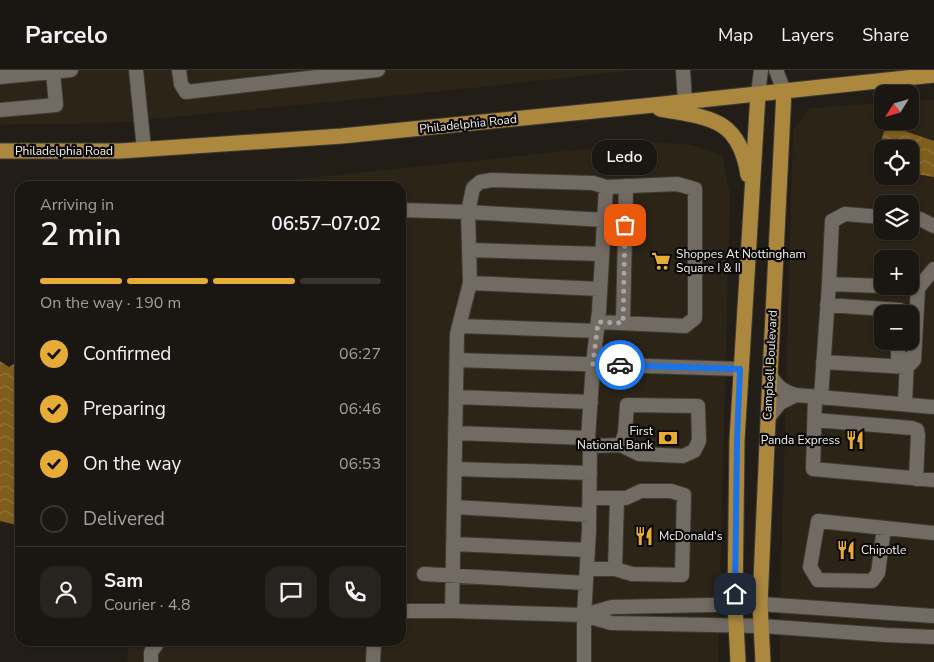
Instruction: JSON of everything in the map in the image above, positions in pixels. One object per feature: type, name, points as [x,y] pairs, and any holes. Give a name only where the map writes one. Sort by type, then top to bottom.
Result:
[{"type":"main road","name":"Philadelphia Road","points":[[0,151],[144,150],[342,136],[934,75]]},
{"type":"main road","name":"Campbell Boulevard","points":[[763,662],[760,604],[784,91]]},
{"type":"main road","points":[[738,662],[735,604],[737,440],[758,94]]},
{"type":"main road","points":[[644,106],[695,116],[716,122],[725,127],[739,144],[744,154],[752,203]]},
{"type":"street","points":[[0,77],[71,70]]},
{"type":"street","points":[[136,70],[144,150]]},
{"type":"street","points":[[179,70],[181,84],[186,92],[378,70]]},
{"type":"street","points":[[683,70],[685,102]]},
{"type":"street","points":[[758,94],[761,70]]},
{"type":"street","name":"Campbell Boulevard","points":[[776,70],[784,91]]},
{"type":"street","points":[[0,110],[56,105],[53,72]]},
{"type":"street","points":[[452,611],[457,334],[459,326],[470,283],[468,212],[473,188],[480,182],[492,180],[593,183],[606,187],[677,184],[695,189],[695,318],[685,326],[623,323],[597,326],[459,326]]},
{"type":"street","points":[[623,323],[626,186]]},
{"type":"street","points":[[584,662],[584,615],[590,498],[589,442],[606,187]]},
{"type":"street","points":[[406,210],[604,220]]},
{"type":"street","points":[[874,216],[845,214],[832,221],[829,284],[823,362],[815,420],[813,469],[934,480]]},
{"type":"street","points":[[919,219],[934,226]]},
{"type":"street","points":[[469,250],[602,254]]},
{"type":"street","points":[[919,287],[934,269]]},
{"type":"street","points":[[470,283],[600,289]]},
{"type":"street","points":[[829,284],[874,286]]},
{"type":"street","points":[[823,362],[907,367],[914,360],[918,295]]},
{"type":"street","points":[[827,305],[874,310]]},
{"type":"street","points":[[898,350],[898,357],[907,367]]},
{"type":"street","points":[[905,404],[908,350]]},
{"type":"street","points":[[457,360],[740,369]]},
{"type":"street","points":[[770,375],[778,388],[796,395],[934,407]]},
{"type":"street","points":[[768,418],[780,403],[796,395]]},
{"type":"street","points":[[456,398],[591,402]]},
{"type":"street","points":[[455,432],[621,445],[639,454],[683,456],[694,451],[699,441],[698,406],[627,405],[625,433],[621,445]]},
{"type":"street","points":[[815,420],[912,428],[917,430],[916,479]]},
{"type":"street","points":[[455,469],[590,473]]},
{"type":"street","points":[[424,574],[452,576],[587,576],[615,569],[632,574],[682,575],[684,495],[671,491],[641,491],[626,498],[590,498]]},
{"type":"street","points":[[615,569],[617,498]]},
{"type":"street","points":[[454,507],[589,515]]},
{"type":"street","points":[[884,528],[878,573],[872,582],[818,580],[810,567],[818,521],[934,533]]},
{"type":"street","points":[[453,544],[588,550]]},
{"type":"street","points":[[584,615],[612,607],[760,604],[934,616]]},
{"type":"street","points":[[406,611],[584,615],[610,624],[761,626],[886,636],[934,637]]},
{"type":"street","points":[[151,662],[152,652],[156,646]]},
{"type":"street","points":[[373,662],[374,646]]},
{"type":"shaded area","points":[[0,70],[636,70],[463,89],[111,123],[0,125]]},
{"type":"shaded area","points":[[934,100],[934,662],[780,662],[793,129],[810,108],[874,104],[874,130],[919,130],[919,101]]},
{"type":"shaded area","points":[[654,142],[691,145],[722,155],[730,194],[718,662],[127,662],[129,646],[406,646],[406,181],[277,181]]},
{"type":"water","points":[[902,130],[934,141],[934,177],[919,174],[919,140],[882,140],[884,131]]},
{"type":"water","points":[[0,361],[9,367],[15,363],[15,524],[0,521]]},
{"type":"way so far","points":[[620,365],[593,364],[598,322],[623,323],[625,225]]},
{"type":"place","name":"Ledo","points":[[625,225]]},
{"type":"place","name":"Shoppes At Nottingham Square I & II","points":[[661,261]]},
{"type":"place","name":"First National Bank","points":[[668,438]]},
{"type":"place","name":"Panda Express","points":[[855,440]]},
{"type":"place","name":"McDonald's","points":[[644,536]]},
{"type":"place","name":"Chipotle","points":[[846,550]]},
{"type":"route","points":[[620,365],[740,369],[735,594]]}]
